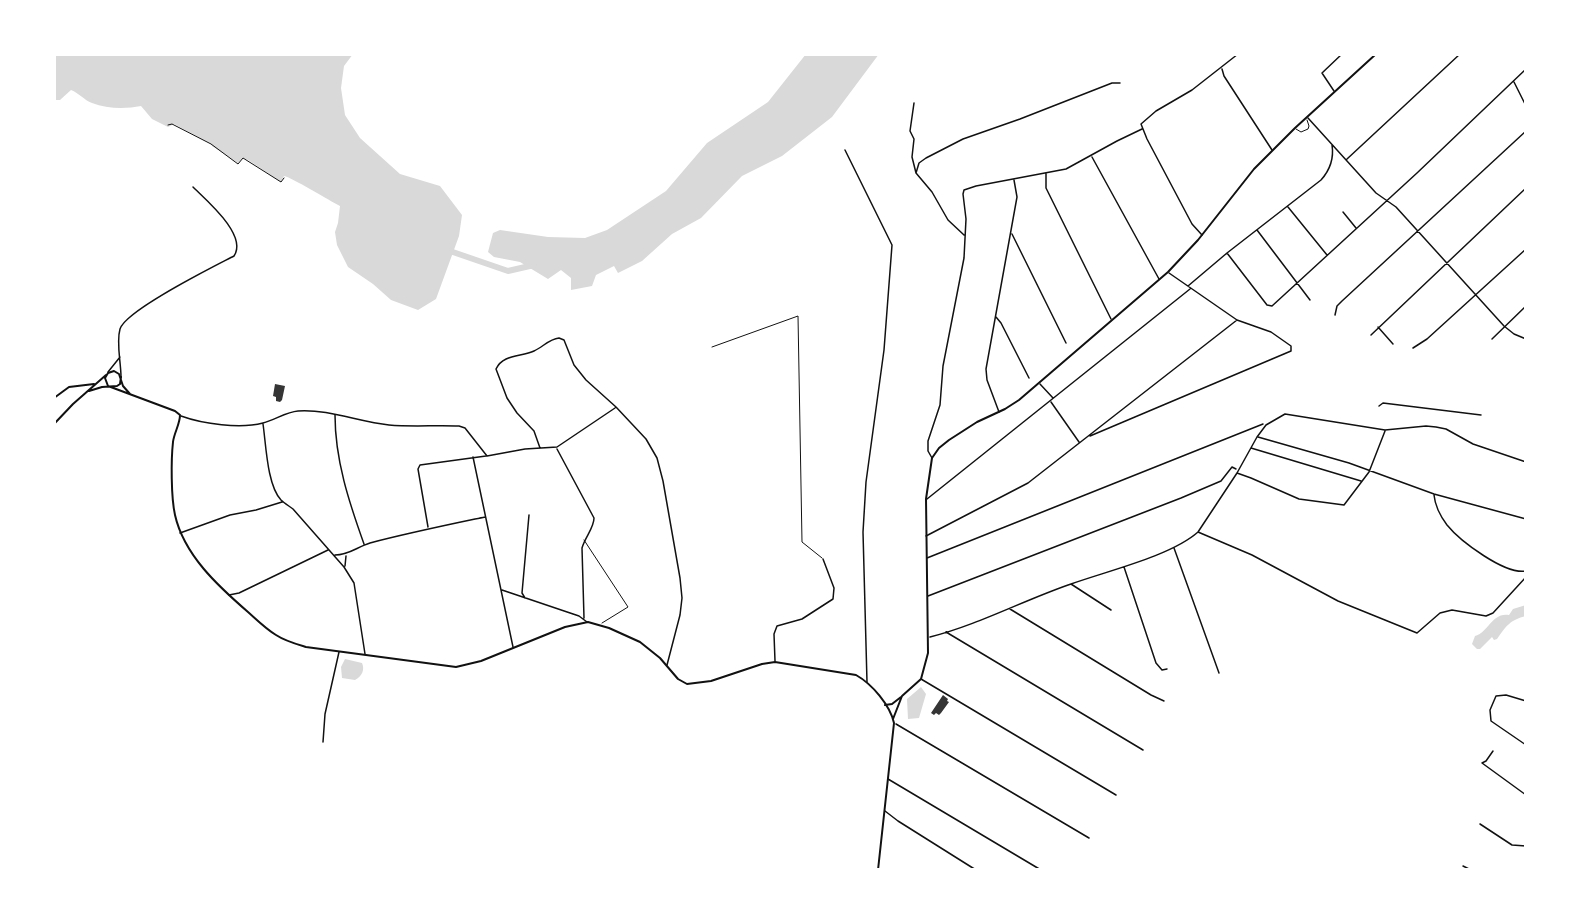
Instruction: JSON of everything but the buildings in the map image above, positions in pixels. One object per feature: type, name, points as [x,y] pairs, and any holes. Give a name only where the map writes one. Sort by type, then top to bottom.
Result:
[{"type":"street","points":[[1202,235],[1192,224],[1141,124],[1156,111],[1192,90],[1238,54]]},
{"type":"street","points":[[1335,92],[1322,74],[1342,54]]},
{"type":"street","points":[[885,705],[892,704],[921,679],[928,653],[926,499],[932,458],[939,448],[977,422],[999,412],[1039,383],[1168,272],[1202,235],[1254,169],[1272,150],[1376,54]]},
{"type":"street","points":[[1346,159],[1460,54]]},
{"type":"street","points":[[1221,68],[1272,150]]},
{"type":"street","points":[[1227,253],[1269,306],[1272,306],[1526,69]]},
{"type":"street","points":[[1513,81],[1526,106]]},
{"type":"street","points":[[916,172],[919,163],[926,158],[963,139],[1112,83],[1120,83]]},
{"type":"street","points":[[914,103],[910,131],[914,139],[912,157],[916,172],[932,192],[948,220],[964,235]]},
{"type":"street","points":[[1307,118],[1376,193],[1396,207],[1504,326],[1514,334],[1526,339]]},
{"type":"street","points":[[932,458],[928,451],[928,441],[940,405],[941,379],[964,258],[966,219],[964,190],[1066,170],[1142,129]]},
{"type":"street","points":[[1335,315],[1337,306],[1342,301],[1526,131]]},
{"type":"street","points":[[1188,286],[1326,174],[1333,157],[1332,144]]},
{"type":"street","points":[[844,150],[892,245],[884,350],[866,482],[863,523],[867,682]]},
{"type":"street","points":[[1091,156],[1159,280]]},
{"type":"street","points":[[1046,173],[1046,188],[1111,319]]},
{"type":"street","points":[[999,412],[985,375],[1017,196],[1014,180]]},
{"type":"street","points":[[132,396],[124,387],[121,377],[119,330],[125,321],[234,256],[237,252],[238,248],[230,226],[193,187]]},
{"type":"street","points":[[1371,334],[1526,188]]},
{"type":"street","points":[[1288,206],[1328,256]]},
{"type":"street","points":[[1343,212],[1357,229]]},
{"type":"street","points":[[1257,230],[1310,300]]},
{"type":"street","points":[[1011,234],[1066,343]]},
{"type":"street","points":[[1413,348],[1427,339],[1526,249]]},
{"type":"street","points":[[1086,437],[1291,351],[1291,346],[1271,332],[1237,320],[1168,272]]},
{"type":"street","points":[[926,499],[1191,289]]},
{"type":"street","points":[[1492,339],[1526,306]]},
{"type":"street","points":[[995,316],[1001,323],[1029,378]]},
{"type":"street","points":[[926,536],[1028,483],[1237,320]]},
{"type":"street","points":[[1378,327],[1394,344]]},
{"type":"street","points":[[540,448],[534,431],[507,398],[496,369],[504,359],[530,353],[556,338],[562,338],[574,365],[646,440],[657,458],[663,481],[682,598],[667,666]]},
{"type":"street","points":[[54,424],[108,373],[118,361],[120,353]]},
{"type":"street","points":[[108,373],[116,371],[121,377]]},
{"type":"street","points":[[108,373],[105,381],[110,387],[175,411],[180,416],[208,423],[263,423],[297,411],[335,414],[388,425],[459,426],[465,428],[486,455]]},
{"type":"street","points":[[82,396],[97,388],[118,385],[121,377]]},
{"type":"street","points":[[54,398],[69,387],[97,383]]},
{"type":"street","points":[[1039,383],[1053,399]]},
{"type":"street","points":[[1051,402],[1080,442]]},
{"type":"street","points":[[1379,406],[1383,403],[1481,415]]},
{"type":"street","points":[[429,528],[419,466],[556,447],[616,408]]},
{"type":"street","points":[[335,414],[338,461],[364,545]]},
{"type":"street","points":[[929,637],[1174,547],[1198,531],[1237,473],[1257,437],[1273,420],[1285,414],[1385,430],[1426,426],[1446,429],[1473,444],[1526,462]]},
{"type":"street","points":[[180,416],[173,440],[174,513],[180,533],[206,571],[229,595],[277,636],[306,647],[456,667],[482,661],[588,622],[600,624],[640,642],[684,683],[698,684],[775,662],[856,675],[867,682],[885,705],[893,721],[1089,838]]},
{"type":"street","points":[[263,423],[274,489],[282,502],[293,508],[344,567],[356,588],[365,654]]},
{"type":"street","points":[[926,559],[1263,424]]},
{"type":"street","points":[[1237,473],[1299,499],[1344,505],[1369,472],[1385,430]]},
{"type":"street","points":[[1257,437],[1349,463],[1434,494],[1526,519]]},
{"type":"street","points":[[556,447],[594,518],[594,524],[582,548],[584,618]]},
{"type":"street","points":[[1250,448],[1361,481]]},
{"type":"street","points":[[472,457],[513,648]]},
{"type":"street","points":[[927,596],[1181,498],[1221,481],[1232,467],[1238,470]]},
{"type":"street","points":[[1434,494],[1445,524],[1462,540],[1482,555],[1510,570],[1526,571]]},
{"type":"street","points":[[180,533],[230,515],[282,502]]},
{"type":"street","points":[[528,599],[522,593],[529,515]]},
{"type":"street","points":[[334,555],[347,555],[364,545],[429,528],[485,517]]},
{"type":"street","points":[[1198,531],[1252,555],[1338,601],[1418,633],[1440,613],[1452,610],[1486,616],[1493,613],[1526,577]]},
{"type":"street","points":[[1174,547],[1219,673]]},
{"type":"street","points":[[229,595],[329,550]]},
{"type":"street","points":[[344,567],[347,555]]},
{"type":"street","points":[[775,662],[774,634],[777,626],[802,619],[833,599],[834,588],[823,559]]},
{"type":"street","points":[[1123,566],[1156,663],[1162,670],[1167,669]]},
{"type":"street","points":[[1071,584],[1111,610]]},
{"type":"street","points":[[501,590],[584,618],[588,622]]},
{"type":"street","points":[[1010,608],[1164,701]]},
{"type":"street","points":[[945,632],[1143,750]]},
{"type":"street","points":[[323,742],[325,714],[339,650]]},
{"type":"street","points":[[921,679],[1116,795]]},
{"type":"street","points":[[1526,701],[1506,694],[1496,696],[1490,710],[1491,721],[1526,745]]},
{"type":"street","points":[[878,870],[893,721],[902,696]]},
{"type":"street","points":[[1493,751],[1482,763],[1526,795]]},
{"type":"street","points":[[888,778],[1041,870]]},
{"type":"street","points":[[885,810],[976,870]]},
{"type":"street","points":[[1480,824],[1512,845],[1526,846]]},
{"type":"street","points":[[1464,866],[1471,870]]},
{"type":"lane","points":[[1295,128],[1301,132],[1308,129],[1307,118]]},
{"type":"lane","points":[[712,348],[798,316],[802,542],[823,559]]},
{"type":"lane","points":[[584,540],[628,607],[600,624]]},
{"type":"path","points":[[168,125],[172,124],[211,144],[238,164],[243,158],[281,182],[284,177]]},
{"type":"shaded area","points":[[54,54],[353,54],[344,66],[341,88],[345,115],[360,138],[400,174],[440,186],[462,215],[459,236],[436,299],[418,310],[391,300],[348,267],[337,245],[335,232],[340,206],[294,180],[284,176],[281,182],[243,158],[238,163],[211,144],[174,124],[168,127],[152,119],[141,106],[123,108],[98,105],[71,90],[60,100],[54,100]]},
{"type":"shaded area","points":[[806,54],[879,54],[832,117],[782,156],[742,176],[701,218],[672,234],[642,261],[618,273],[614,266],[596,275],[592,286],[571,290],[571,278],[561,270],[548,279],[520,262],[494,257],[488,252],[493,233],[500,230],[548,237],[585,238],[607,230],[666,191],[707,143],[768,102]]},
{"type":"shaded area","points":[[1526,605],[1526,616],[1509,624],[1497,639],[1494,640],[1492,637],[1480,649],[1472,644],[1475,636],[1498,617],[1509,615],[1513,609]]},
{"type":"shaded area","points":[[345,659],[362,663],[362,673],[355,680],[342,678],[341,667]]},
{"type":"shaded area","points":[[921,687],[926,694],[919,718],[908,719],[907,699]]},
{"type":"waterway","points":[[447,250],[508,271],[534,265]]}]
